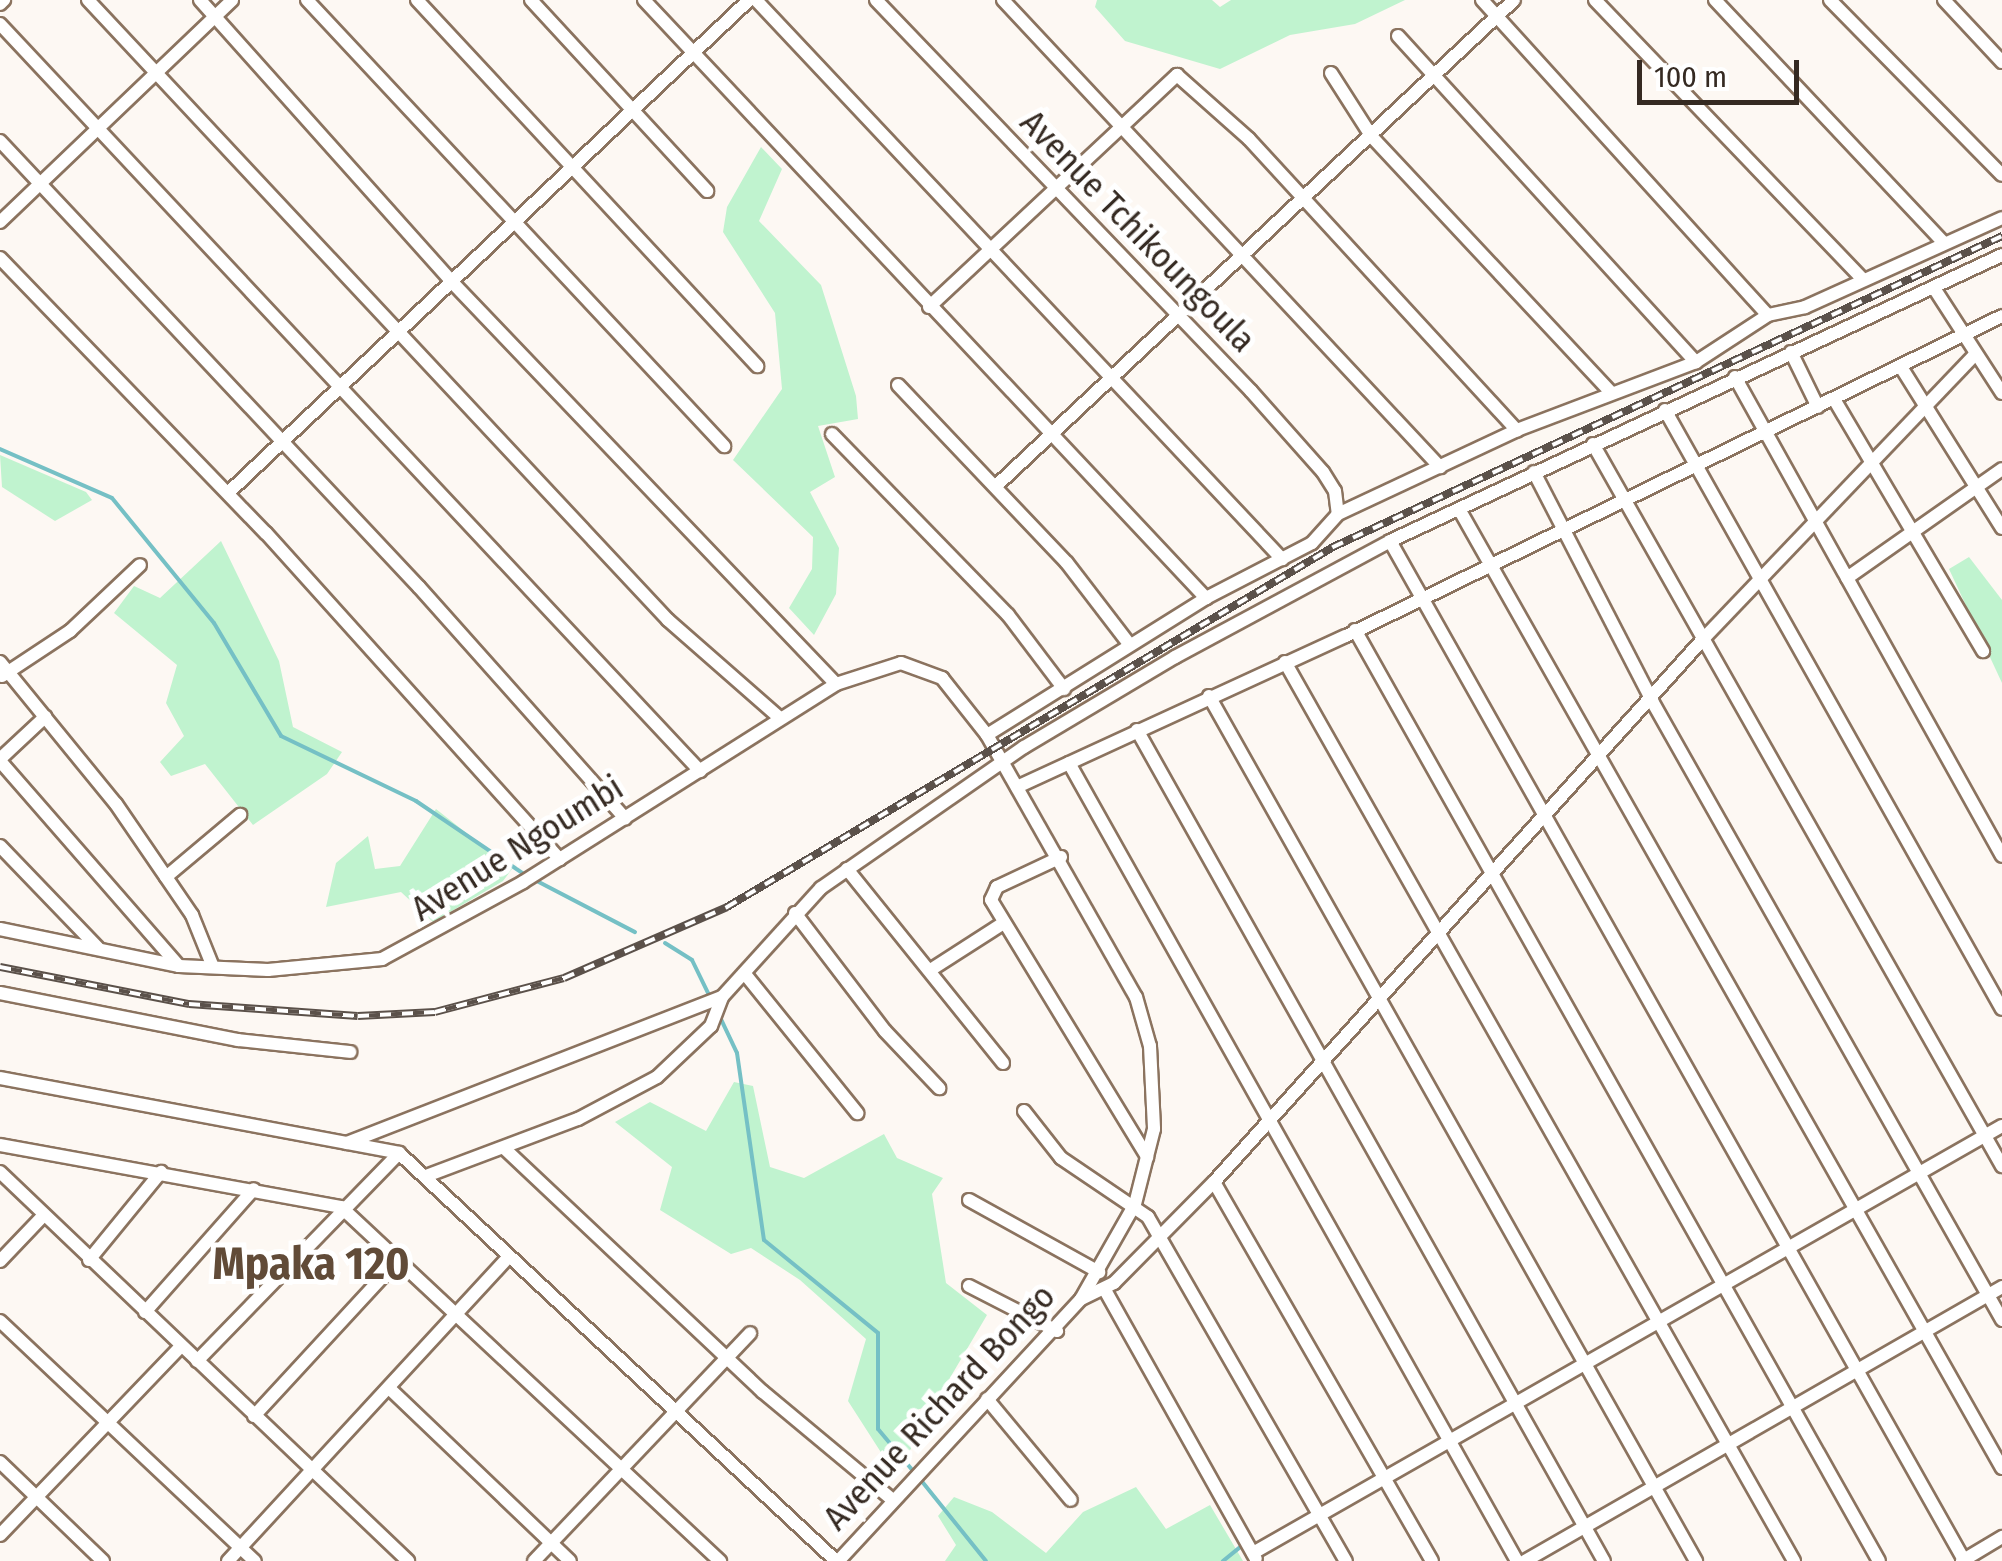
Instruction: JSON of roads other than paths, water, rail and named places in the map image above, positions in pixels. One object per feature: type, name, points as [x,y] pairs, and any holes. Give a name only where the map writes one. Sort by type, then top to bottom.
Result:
[{"type":"street","points":[[88,0],[154,75],[668,620],[780,718]]},
{"type":"street","points":[[200,0],[451,281],[836,684]]},
{"type":"street","points":[[0,222],[232,0]]},
{"type":"street","points":[[307,0],[724,446]]},
{"type":"street","points":[[417,0],[756,366]]},
{"type":"street","points":[[531,0],[707,190]]},
{"type":"street","points":[[644,0],[1206,598]]},
{"type":"street","points":[[228,493],[752,0],[1282,559]]},
{"type":"street","name":"Avenue Tchikoungoula","points":[[876,0],[1178,312],[1322,472],[1335,491],[1338,514]]},
{"type":"street","points":[[1004,0],[1440,467]]},
{"type":"street","points":[[1482,0],[1768,315]]},
{"type":"street","points":[[996,486],[1107,375],[1305,200],[1514,0]]},
{"type":"street","points":[[1595,0],[1863,279]]},
{"type":"street","points":[[1716,0],[1944,243]]},
{"type":"street","points":[[1830,0],[2002,175]]},
{"type":"street","points":[[1944,0],[2002,62]]},
{"type":"street","points":[[0,24],[700,771]]},
{"type":"street","points":[[1398,36],[1696,362]]},
{"type":"street","points":[[1332,72],[1372,136],[1611,392]]},
{"type":"street","points":[[929,307],[1052,185],[1171,77],[1184,77],[1305,200],[1517,430]]},
{"type":"street","points":[[0,141],[283,440],[625,818]]},
{"type":"street","points":[[987,735],[1206,598],[1312,542],[1338,514],[1517,430],[1696,362],[1768,315],[1863,279],[2002,218]]},
{"type":"street","points":[[347,1142],[722,997],[795,913],[848,869],[1002,763],[1175,657],[1390,541],[2002,255]]},
{"type":"street","points":[[0,258],[228,493],[560,859]]},
{"type":"street","points":[[1934,288],[2002,392]]},
{"type":"street","points":[[1017,788],[1490,566],[2002,316]]},
{"type":"street","points":[[1790,352],[1818,407]]},
{"type":"street","points":[[1081,1299],[1105,1290],[1162,1237],[1652,701],[1704,638],[1922,403],[1976,354]]},
{"type":"street","points":[[1901,367],[2002,528]]},
{"type":"street","points":[[1735,377],[2002,856]]},
{"type":"street","points":[[898,384],[996,486],[1130,645]]},
{"type":"street","points":[[1834,399],[1984,651]]},
{"type":"street","points":[[1665,410],[2002,1009]]},
{"type":"street","points":[[832,434],[1008,615],[1064,689]]},
{"type":"street","points":[[1593,444],[2002,1166]]},
{"type":"street","points":[[1847,578],[2002,470]]},
{"type":"street","points":[[1534,472],[1559,531],[1652,701],[2002,1320]]},
{"type":"street","points":[[1460,509],[1597,760],[2002,1468]]},
{"type":"street","points":[[1390,541],[1547,813],[1963,1560],[2002,1537]]},
{"type":"street","points":[[140,564],[70,630],[3,671],[166,877],[210,947],[213,967]]},
{"type":"street","points":[[1355,630],[1879,1561]]},
{"type":"street","points":[[1285,662],[1794,1561]]},
{"type":"street","name":"Avenue Ngoumbi","points":[[0,930],[178,966],[268,970],[382,959],[417,946],[836,684],[880,665],[922,667],[954,689],[994,749]]},
{"type":"street","points":[[1210,696],[1656,1482],[1696,1561]]},
{"type":"street","points":[[44,718],[0,760],[178,966]]},
{"type":"street","points":[[1137,730],[1604,1561]]},
{"type":"street","name":"Avenue Richard Bongo","points":[[837,1561],[890,1498],[1057,1331],[1099,1272],[1135,1204],[1147,1157],[1155,1095],[1136,997],[1061,857],[994,749]]},
{"type":"street","points":[[1069,763],[1518,1561]]},
{"type":"street","points":[[166,877],[240,815]]},
{"type":"street","points":[[0,846],[98,948]]},
{"type":"street","points":[[1061,857],[991,892],[1002,924],[1147,1157]]},
{"type":"street","points":[[848,869],[932,969],[1003,1064]]},
{"type":"street","points":[[795,913],[885,1030],[940,1088]]},
{"type":"street","points":[[932,969],[1002,924]]},
{"type":"street","points":[[745,974],[856,1113]]},
{"type":"street","points":[[0,993],[238,1040],[350,1052]]},
{"type":"street","points":[[426,1176],[504,1149],[657,1077],[711,1026],[722,997]]},
{"type":"street","points":[[0,1078],[399,1154],[837,1561]]},
{"type":"street","points":[[1024,1111],[1061,1158],[1135,1204],[1162,1237],[1346,1561]]},
{"type":"street","points":[[1105,1290],[1255,1557],[1585,1361],[2002,1126]]},
{"type":"street","points":[[0,1145],[341,1207],[720,1561]]},
{"type":"street","points":[[504,1149],[727,1357],[890,1498]]},
{"type":"street","points":[[197,1362],[341,1207],[399,1154]]},
{"type":"street","points":[[0,1172],[408,1561]]},
{"type":"street","points":[[89,1260],[161,1172]]},
{"type":"street","points":[[1214,1182],[1389,1477],[1432,1561]]},
{"type":"street","points":[[145,1312],[254,1189]]},
{"type":"street","points":[[969,1200],[1099,1272]]},
{"type":"street","points":[[0,1260],[42,1216]]},
{"type":"street","points":[[228,1561],[509,1257]]},
{"type":"street","points":[[254,1416],[399,1259]]},
{"type":"street","points":[[968,1286],[1057,1331]]},
{"type":"street","points":[[1525,1561],[1656,1482],[2002,1287]]},
{"type":"street","points":[[0,1321],[255,1561]]},
{"type":"street","points":[[534,1561],[750,1333]]},
{"type":"street","points":[[0,1535],[181,1346]]},
{"type":"street","points":[[389,1388],[570,1561]]},
{"type":"street","points":[[986,1399],[1072,1500]]},
{"type":"street","points":[[0,1462],[103,1561]]},
{"type":"waterway","points":[[0,449],[112,498],[214,623],[281,736],[416,801],[524,874]]},
{"type":"waterway","points":[[533,879],[635,932]]},
{"type":"waterway","points":[[665,943],[692,960],[710,997]]},
{"type":"waterway","points":[[719,1015],[737,1053],[764,1240],[878,1333],[878,1429],[914,1472]]},
{"type":"waterway","points":[[920,1479],[986,1561]]},
{"type":"waterway","points":[[1223,1561],[1240,1547]]},
{"type":"railway","points":[[0,967],[189,1004],[358,1016],[435,1012],[564,978],[727,907],[1333,547],[2002,236]]},
{"type":"district","name":"Mpaka 120","points":[[311,1265]]}]
